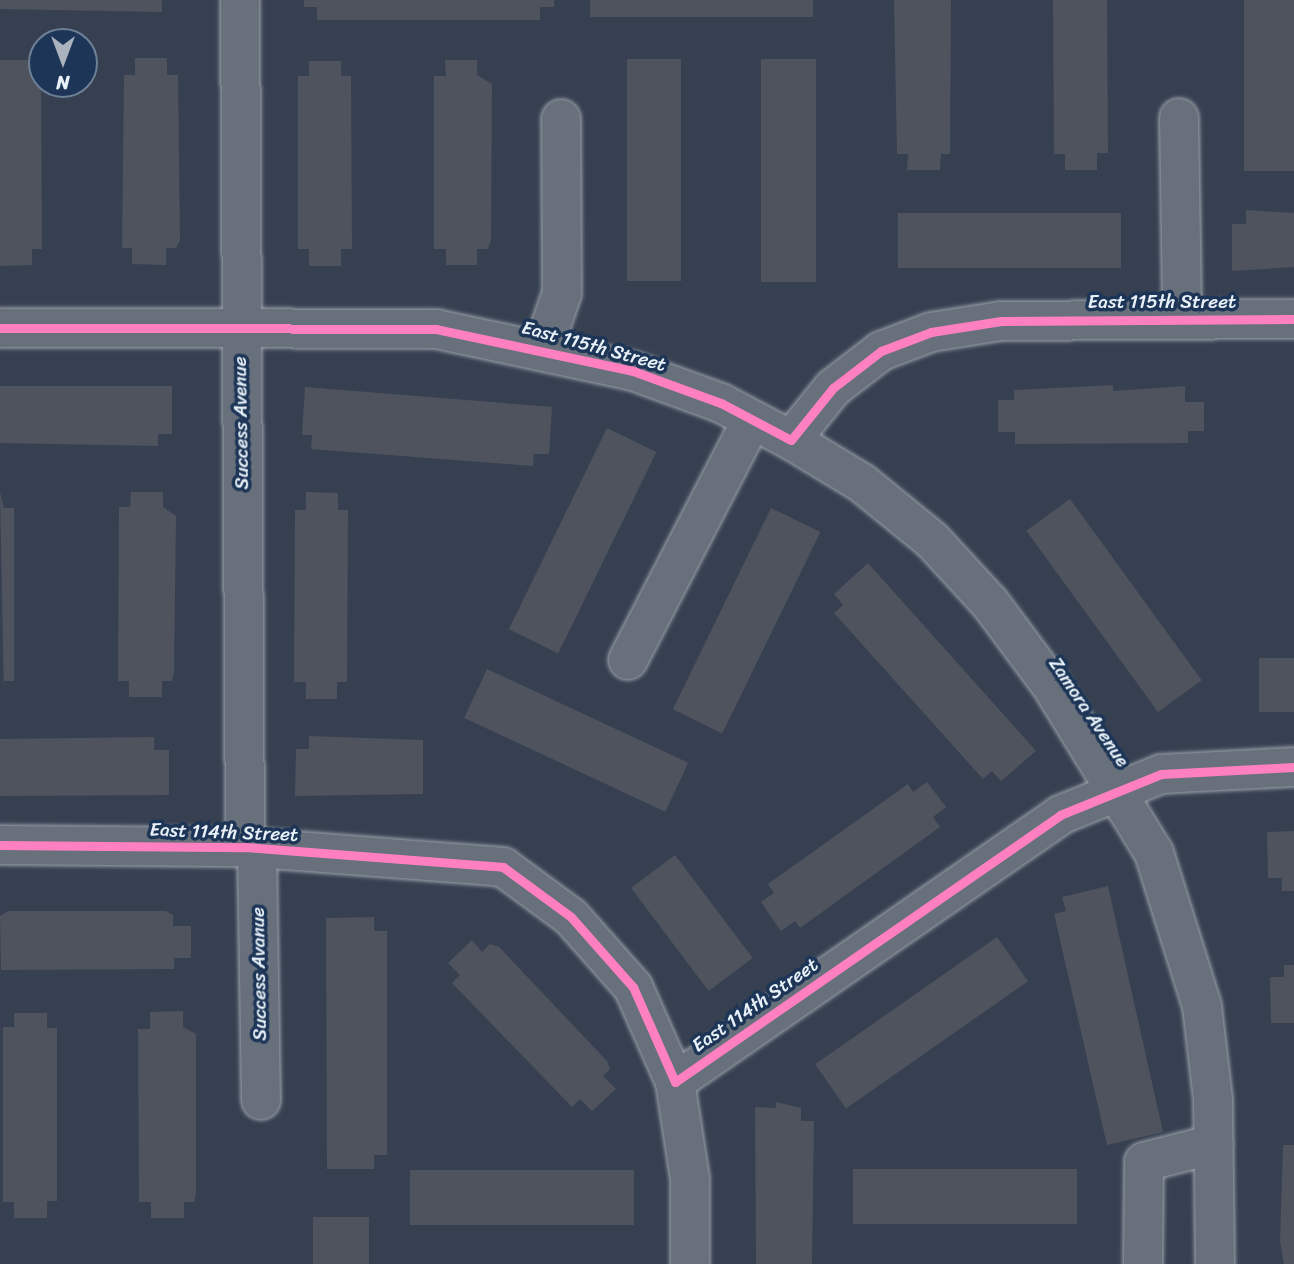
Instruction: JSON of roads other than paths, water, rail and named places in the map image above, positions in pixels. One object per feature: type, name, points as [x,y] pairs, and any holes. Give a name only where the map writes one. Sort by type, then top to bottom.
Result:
[{"type":"street","name":"Success Avenue","points":[[240,0],[240,328],[251,847]]},
{"type":"street","points":[[1179,118],[1182,319]]},
{"type":"street","points":[[543,348],[562,293],[561,119]]},
{"type":"street","name":"East 115th Street","points":[[0,328],[436,329],[543,348],[633,371],[752,420],[791,440],[833,387],[881,351],[931,332],[1002,321],[1294,319]]},
{"type":"street","points":[[628,660],[752,420]]},
{"type":"street","name":"Zamora Avenue","points":[[791,440],[862,483],[932,540],[1044,675],[1118,788],[1154,853],[1199,993],[1214,1144],[1215,1264]]},
{"type":"street","name":"East 114th Street","points":[[0,845],[251,847],[503,867],[571,918],[633,987],[676,1082],[1060,815],[1118,788],[1206,768],[1294,767]]},
{"type":"street","name":"Success Avanue","points":[[251,847],[261,1100]]},
{"type":"street","points":[[676,1082],[690,1180],[690,1264]]},
{"type":"street","points":[[1143,1264],[1144,1162],[1214,1144]]}]
